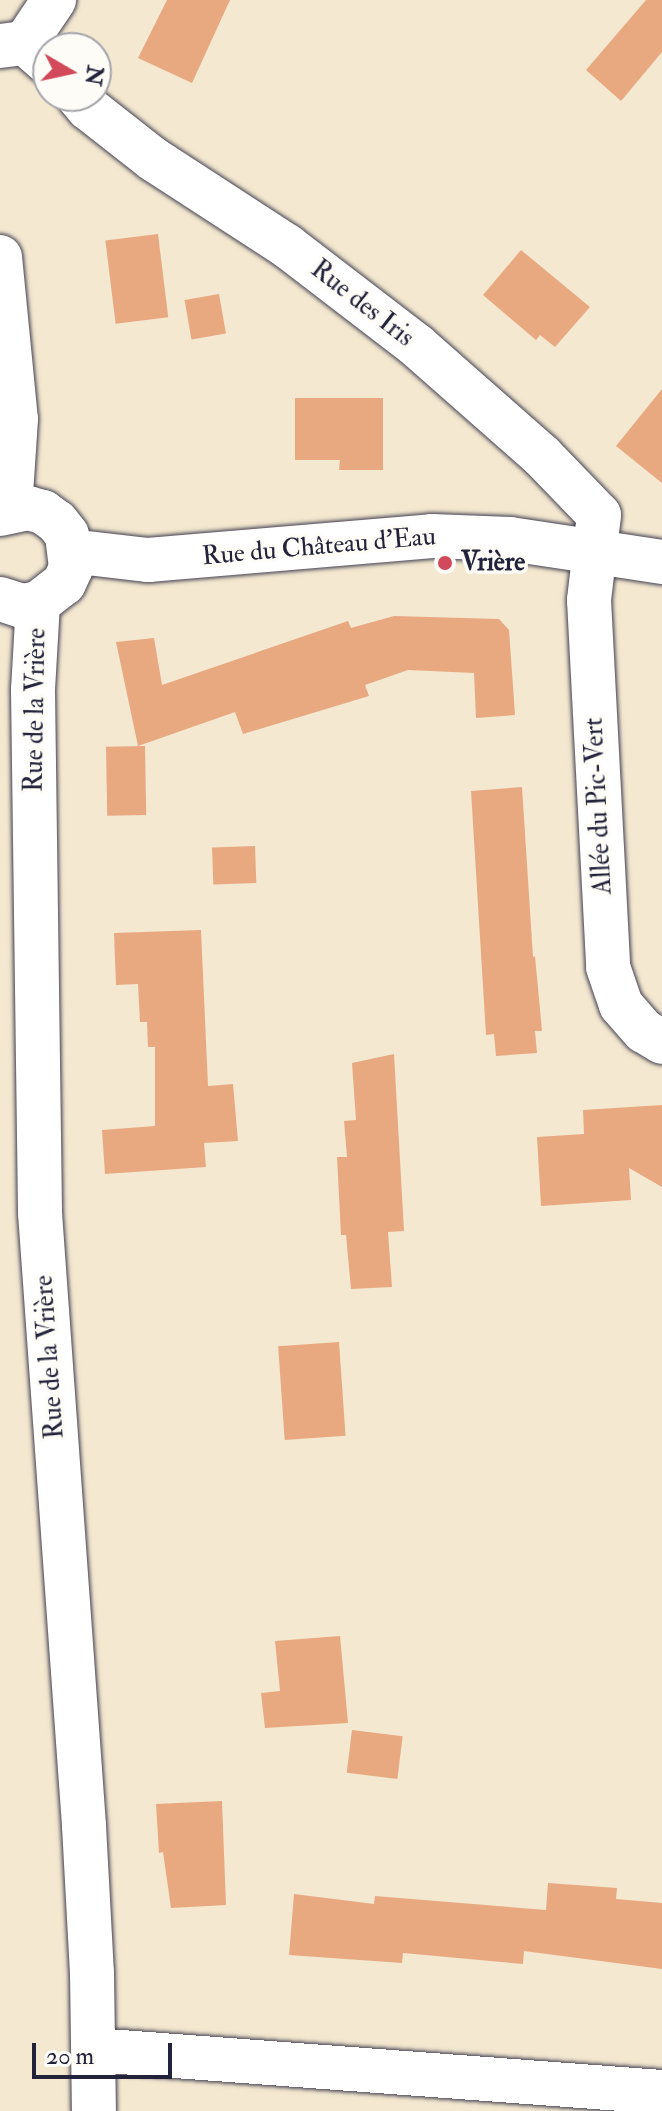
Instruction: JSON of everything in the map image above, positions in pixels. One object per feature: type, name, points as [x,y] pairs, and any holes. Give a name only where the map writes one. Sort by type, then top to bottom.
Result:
[{"type":"street","points":[[24,50],[54,0]]},
{"type":"street","name":"Rue des Iris","points":[[93,112],[153,159],[287,246],[416,345],[542,456],[599,515],[594,550]]},
{"type":"street","points":[[0,257],[16,419],[5,512],[43,512],[67,535],[71,568],[64,583],[19,601]]},
{"type":"street","name":"Rue du Château d'Eau","points":[[70,551],[148,560],[432,536],[510,539],[662,562]]},
{"type":"street","name":"Allée du Pic-Vert","points":[[594,550],[589,600],[608,967],[621,1005],[644,1031],[662,1042]]},
{"type":"street","name":"Rue de la Vrière","points":[[19,601],[33,690],[40,1213],[84,1826],[94,2111]]},
{"type":"street","points":[[94,2050],[662,2092]]},
{"type":"building","points":[[167,0],[230,0],[192,83],[138,58]]},
{"type":"building","points":[[646,0],[662,0],[662,52],[621,101],[586,70]]},
{"type":"building","points":[[158,234],[168,317],[116,324],[105,240]]},
{"type":"building","points":[[521,250],[590,307],[555,347],[540,335],[536,340],[483,295]]},
{"type":"building","points":[[219,294],[226,333],[191,339],[185,300]]},
{"type":"building","points":[[662,389],[662,483],[616,446]]},
{"type":"building","points":[[295,398],[383,398],[383,470],[339,470],[340,460],[295,460]]},
{"type":"building","points":[[394,616],[499,619],[509,630],[515,715],[476,718],[474,673],[408,670],[365,685],[369,696],[243,734],[235,712],[138,746],[116,642],[154,638],[162,685],[348,621],[351,628]]},
{"type":"building","points":[[145,746],[146,815],[107,816],[106,747]]},
{"type":"building","points":[[522,787],[533,957],[542,1031],[535,1031],[537,1053],[496,1056],[494,1034],[486,1035],[471,791]]},
{"type":"building","points":[[255,846],[256,883],[213,884],[212,848]]},
{"type":"building","points":[[201,930],[208,1086],[233,1084],[238,1141],[204,1143],[206,1167],[105,1174],[102,1130],[155,1126],[155,1047],[148,1047],[147,1022],[140,1022],[138,984],[116,985],[114,933]]},
{"type":"building","points":[[394,1054],[404,1231],[388,1232],[392,1287],[351,1289],[346,1235],[341,1235],[337,1157],[347,1157],[344,1121],[356,1120],[352,1063]]},
{"type":"building","points":[[662,1105],[662,1187],[629,1168],[631,1200],[541,1206],[537,1137],[584,1134],[583,1110]]},
{"type":"building","points":[[339,1342],[346,1436],[285,1440],[278,1346]]},
{"type":"building","points":[[340,1636],[348,1723],[265,1728],[261,1693],[280,1691],[275,1641]]},
{"type":"building","points":[[352,1730],[403,1736],[397,1779],[347,1773]]},
{"type":"building","points":[[222,1801],[226,1905],[171,1908],[163,1852],[159,1853],[156,1804]]},
{"type":"building","points":[[548,1883],[617,1888],[616,1899],[662,1903],[662,1969],[524,1951],[523,1964],[403,1953],[402,1963],[289,1955],[294,1894],[374,1904],[375,1896],[546,1910]]},
{"type":"place","name":"Vrière","points":[[445,563]]}]
